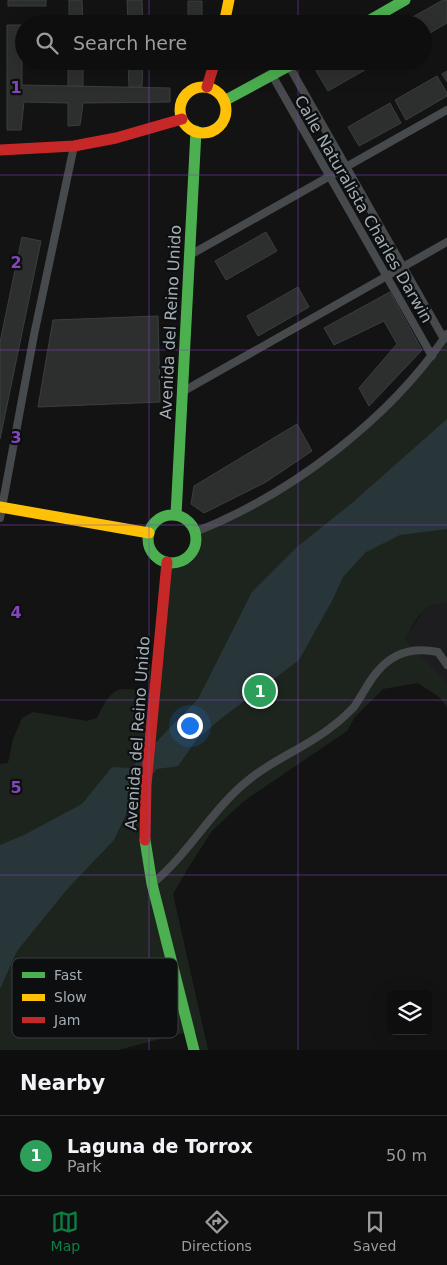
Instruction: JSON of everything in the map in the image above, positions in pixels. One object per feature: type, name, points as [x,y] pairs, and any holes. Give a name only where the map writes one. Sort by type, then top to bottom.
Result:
[{"type":"street","points":[[226,15],[230,0]]},
{"type":"street","points":[[379,15],[405,0]]},
{"type":"street","points":[[207,87],[212,70]]},
{"type":"street","points":[[224,101],[282,70]]},
{"type":"street","name":"Calle Naturalista Charles Darwin","points":[[297,70],[347,167],[403,267],[446,337]]},
{"type":"street","name":"Calle Naturalista Charles Darwin","points":[[272,75],[432,356]]},
{"type":"street","points":[[207,87],[217,92],[224,101],[226,108],[222,122],[211,131],[196,131],[182,119],[181,105],[187,93],[193,89],[207,87]]},
{"type":"street","points":[[190,256],[447,110]]},
{"type":"street","points":[[0,150],[74,146],[116,138],[182,119]]},
{"type":"street","name":"Avenida del Reino Unido","points":[[176,515],[196,131]]},
{"type":"street","points":[[74,146],[34,335],[1,511],[148,533]]},
{"type":"street","points":[[182,392],[447,242]]},
{"type":"street","points":[[195,532],[209,527],[269,496],[318,465],[392,401],[432,356],[446,337]]},
{"type":"street","points":[[176,515],[188,521],[195,532],[196,541],[194,548],[183,560],[175,563],[160,560],[150,548],[148,533],[156,521],[162,517],[176,515]]},
{"type":"street","name":"Avenida del Reino Unido","points":[[167,562],[146,785],[145,838],[152,884],[171,958]]},
{"type":"street","points":[[152,884],[168,871],[224,804],[251,778],[333,726],[353,707],[377,671],[391,659],[408,650],[425,650],[438,652],[447,664]]},
{"type":"street","name":"Avenida del Reino Unido","points":[[178,987],[194,1050]]},
{"type":"shaded area","points":[[447,333],[447,603],[425,609],[405,639],[447,682],[447,707],[439,697],[418,683],[383,689],[355,717],[347,731],[244,801],[212,831],[173,894],[208,1050],[200,1050],[196,1032],[178,1034],[178,958],[12,958],[12,1038],[164,1038],[118,1050],[0,1050],[0,764],[8,763],[13,739],[22,718],[33,712],[87,721],[97,718],[108,698],[118,690],[132,689],[153,693],[167,563],[179,560],[188,553],[197,531],[234,517],[318,464],[386,406]]},
{"type":"shaded area","points":[[447,419],[447,529],[400,535],[366,552],[343,577],[299,660],[197,739],[178,766],[157,769],[136,793],[114,840],[69,887],[17,951],[14,958],[12,958],[12,962],[0,989],[0,845],[24,835],[82,804],[112,767],[131,768],[198,699],[252,592],[297,547],[352,503]]},
{"type":"shaded area","points":[[439,603],[447,603],[447,682],[405,639],[424,609]]},
{"type":"building","points":[[8,0],[46,0],[46,6],[8,6]]},
{"type":"building","points":[[69,0],[82,0],[83,15],[69,15]]},
{"type":"building","points":[[127,0],[142,0],[143,15],[128,15]]},
{"type":"building","points":[[443,0],[447,0],[447,23],[432,32],[432,15],[416,15]]},
{"type":"building","points":[[188,1],[202,1],[202,15],[188,15]]},
{"type":"building","points":[[7,25],[15,25],[15,70],[22,70],[22,85],[170,88],[170,102],[83,103],[80,125],[68,126],[68,103],[24,102],[21,130],[7,130]]},
{"type":"building","points":[[68,70],[83,70],[83,86],[68,86]]},
{"type":"building","points":[[128,70],[143,70],[142,87],[129,87]]},
{"type":"building","points":[[318,70],[365,70],[328,91],[316,71]]},
{"type":"building","points":[[447,71],[447,82],[442,74]]},
{"type":"building","points":[[437,76],[447,96],[406,120],[395,100]]},
{"type":"building","points":[[390,103],[401,123],[359,146],[348,127]]},
{"type":"building","points":[[266,232],[277,251],[226,280],[215,261]]},
{"type":"building","points":[[22,237],[41,241],[0,439],[0,342]]},
{"type":"building","points":[[298,287],[309,307],[258,336],[247,316]]},
{"type":"building","points":[[390,292],[422,350],[369,406],[359,388],[397,344],[384,321],[334,345],[324,328]]},
{"type":"building","points":[[158,316],[160,402],[38,407],[53,320]]},
{"type":"building","points":[[297,424],[312,451],[266,482],[204,513],[191,504],[194,486]]},
{"type":"traffic: fast","points":[[379,15],[405,0]]},
{"type":"traffic: fast","points":[[224,101],[281,70]]},
{"type":"traffic: fast","points":[[176,515],[196,131]]},
{"type":"traffic: fast","points":[[172,515],[181,517],[189,522],[194,530],[196,539],[194,548],[189,556],[181,561],[172,563],[163,561],[155,556],[150,548],[148,539],[150,530],[155,522],[163,517],[172,515]]},
{"type":"traffic: fast","points":[[145,840],[152,884],[171,958]]},
{"type":"traffic: fast","points":[[178,987],[194,1050]]},
{"type":"traffic: slow","points":[[226,15],[229,0]]},
{"type":"traffic: slow","points":[[203,87],[216,91],[222,97],[226,110],[222,123],[216,129],[203,133],[190,129],[184,123],[180,110],[184,97],[190,91],[203,87]]},
{"type":"traffic: slow","points":[[0,507],[149,533]]},
{"type":"traffic: jam","points":[[207,87],[212,70]]},
{"type":"traffic: jam","points":[[0,150],[74,146],[116,138],[182,119]]},
{"type":"traffic: jam","points":[[145,840],[146,785],[167,562]]},
{"type":"place","name":"Laguna de Torrox","points":[[260,691]]}]
